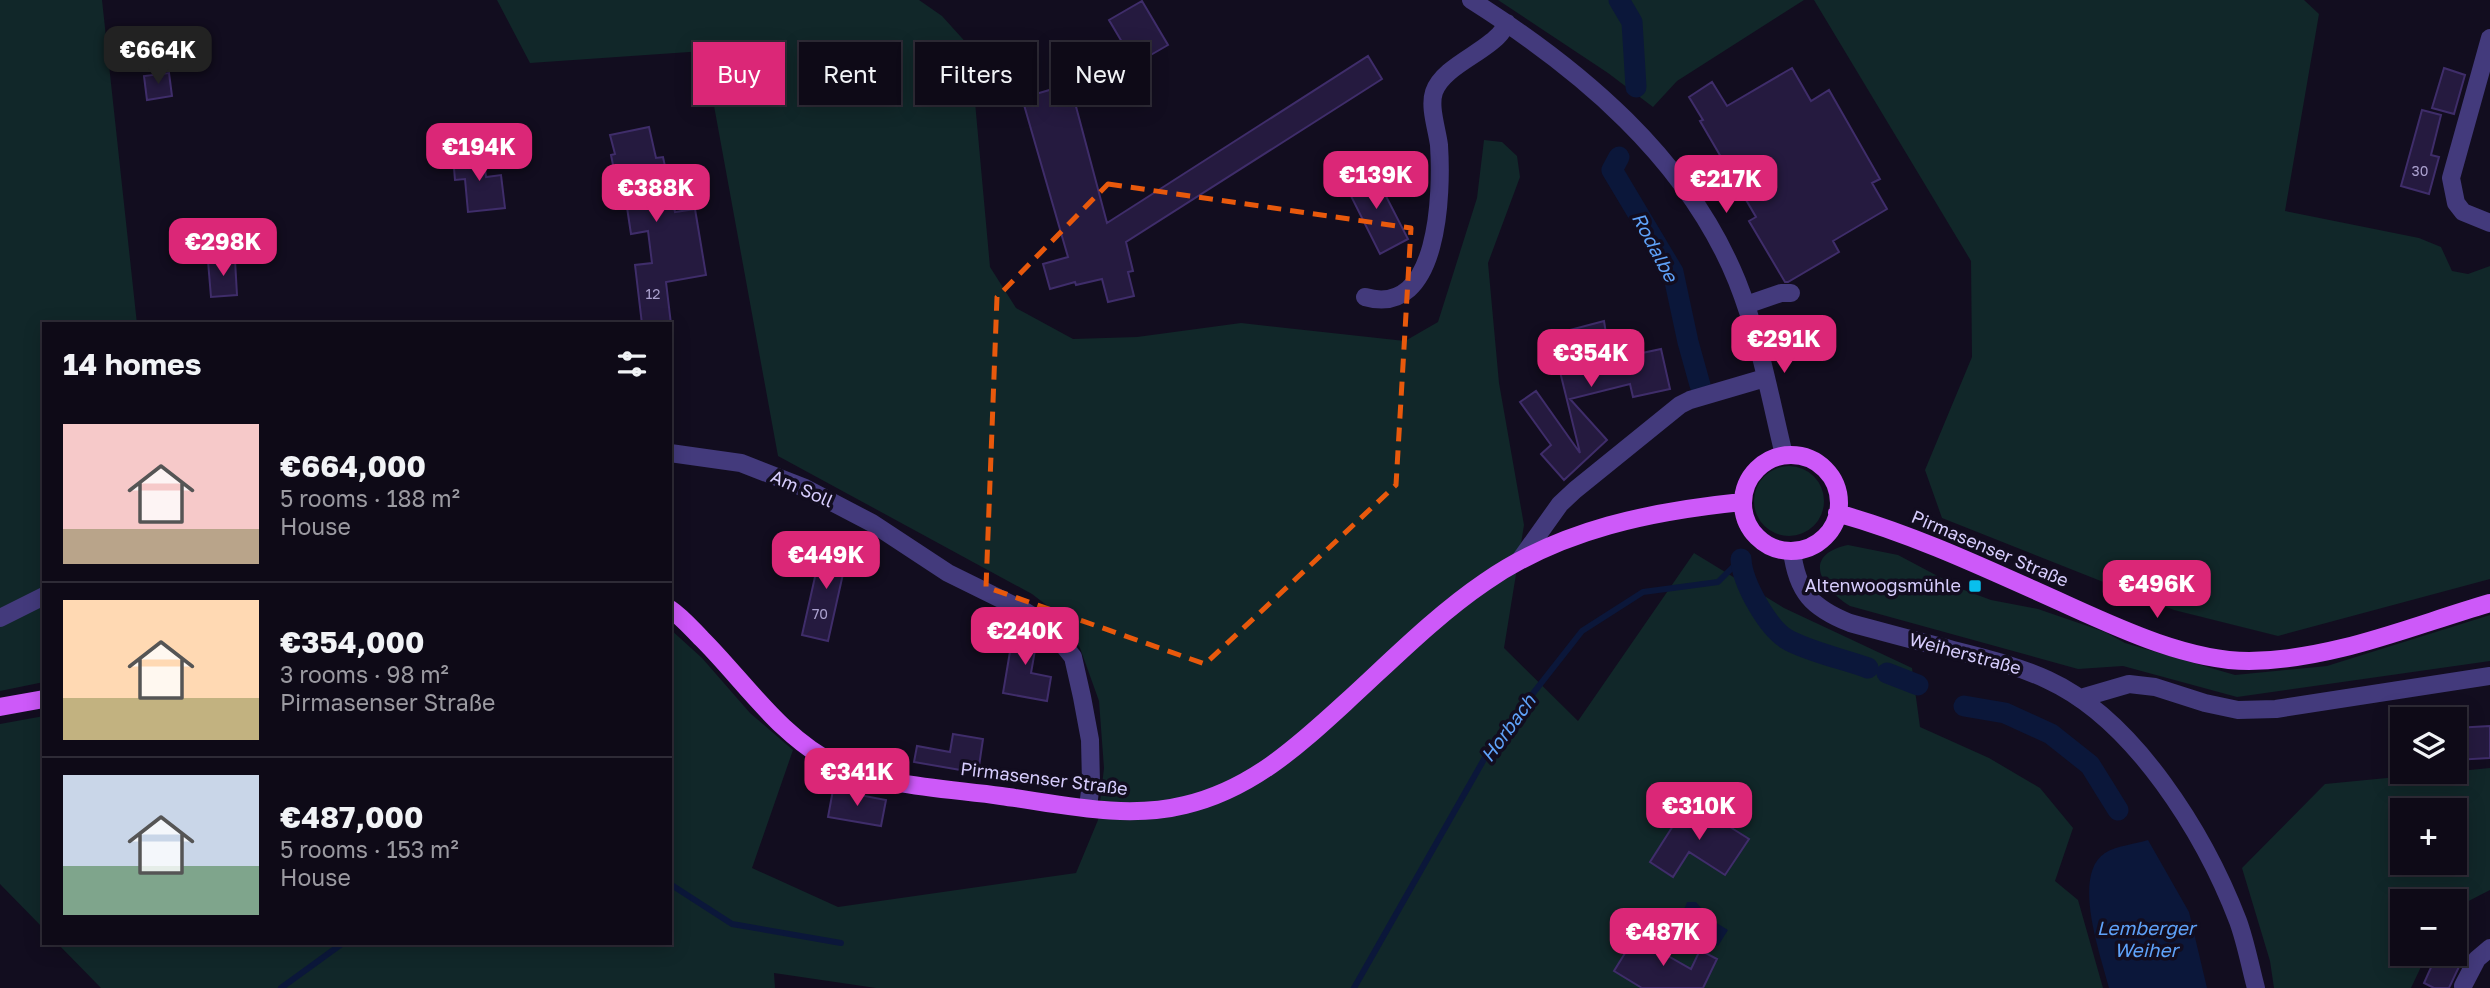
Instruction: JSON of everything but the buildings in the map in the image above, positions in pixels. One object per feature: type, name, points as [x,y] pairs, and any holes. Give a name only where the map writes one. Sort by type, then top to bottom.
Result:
[{"type":"main road","points":[[1784,455],[1798,455],[1822,466],[1836,487],[1837,513],[1826,536],[1804,549],[1792,551],[1776,549],[1762,542],[1751,531],[1744,517],[1742,502],[1751,476],[1771,458],[1784,455]]},
{"type":"main road","name":"Pirmasenser Straße","points":[[672,611],[715,652],[769,713],[816,753],[839,766],[900,782],[1088,807],[1129,811],[1184,806],[1241,784],[1269,768],[1449,610],[1484,582],[1520,560],[1591,530],[1630,519],[1667,511],[1742,502]]},
{"type":"main road","name":"Pirmasenser Straße","points":[[1837,513],[1908,535],[2116,627],[2182,649],[2227,659],[2276,660],[2344,649],[2490,603]]},
{"type":"main road","points":[[0,707],[42,699]]},
{"type":"street","points":[[1471,0],[1507,23],[1579,77],[1658,152],[1685,188],[1712,229],[1746,305],[1784,455]]},
{"type":"street","points":[[1365,297],[1383,302],[1392,299],[1411,288],[1422,275],[1436,216],[1439,158],[1433,94],[1442,79],[1498,36],[1507,23]]},
{"type":"street","points":[[2490,37],[2453,165],[2456,203],[2463,212],[2490,223]]},
{"type":"street","points":[[1746,305],[1781,293],[1791,293]]},
{"type":"street","name":"Pirmasenser Straße","points":[[1520,560],[1560,504],[1575,489],[1680,405],[1765,378]]},
{"type":"street","name":"Am Soll","points":[[672,453],[741,463],[805,488],[872,523],[948,573],[1047,625],[1062,640],[1073,657],[1090,740],[1091,783],[1088,807]]},
{"type":"street","name":"Weiherstraße","points":[[1792,551],[1794,570],[1802,588],[1811,602],[1828,614],[1850,623],[2008,664],[2049,680],[2101,713],[2142,755],[2186,819],[2215,869],[2238,923],[2256,988]]},
{"type":"street","points":[[0,618],[42,597]]},
{"type":"street","points":[[2081,698],[2129,684],[2155,687],[2238,710],[2277,709],[2490,676]]},
{"type":"street","points":[[2463,986],[2477,959],[2490,948]]},
{"type":"highlighted area","points":[[1108,184],[1411,228],[1396,485],[1205,664],[986,587],[997,297]]},
{"type":"green space","points":[[0,0],[102,0],[137,322],[42,322],[42,682],[0,691]]},
{"type":"green space","points":[[497,0],[919,0],[942,16],[965,42],[915,42],[915,105],[975,105],[990,267],[1016,308],[1073,339],[1137,337],[1241,323],[1405,341],[1438,322],[1477,198],[1484,140],[1502,142],[1517,156],[1520,177],[1488,263],[1499,383],[1524,525],[1504,648],[1578,721],[1694,553],[1784,608],[1912,668],[1920,727],[1989,758],[2040,788],[2073,828],[2055,881],[2078,900],[2103,988],[876,988],[774,973],[775,988],[101,988],[59,945],[672,945],[672,631],[702,658],[750,713],[793,750],[752,868],[838,907],[1076,873],[1098,820],[1104,768],[1099,701],[1080,648],[1062,617],[1032,594],[778,456],[714,105],[785,105],[785,42],[693,42],[693,52],[530,63]]},
{"type":"green space","points":[[1498,0],[1804,0],[1677,81],[1653,107],[1608,73]]},
{"type":"green space","points":[[1814,0],[2304,0],[2319,14],[2285,211],[2419,238],[2441,247],[2452,271],[2468,274],[2490,266],[2490,579],[2278,636],[2174,610],[1942,518],[1925,470],[1972,357],[1971,261]]},
{"type":"green space","points":[[1789,466],[1814,476],[1824,501],[1814,526],[1789,536],[1764,526],[1754,501],[1764,476]]},
{"type":"green space","points":[[1848,545],[1898,555],[1964,590],[1991,600],[2038,609],[2105,632],[2125,643],[2235,675],[2327,666],[2490,615],[2490,661],[2237,697],[2123,666],[2078,669],[1850,606],[1831,590],[1820,572],[1824,556]]},
{"type":"green space","points":[[42,716],[42,927],[0,884],[0,724]]},
{"type":"green space","points":[[2490,768],[2490,890],[2467,902],[2467,889],[2390,889],[2390,966],[2421,966],[2411,988],[2274,988],[2270,961],[2242,868],[2325,784],[2390,778],[2390,784],[2467,784],[2467,770]]},
{"type":"water","name":"Lemberger Weiher","points":[[2148,840],[2189,912],[2207,988],[2109,988],[2091,917],[2090,879],[2095,864],[2105,853]]},
{"type":"water","points":[[1687,902],[1696,902],[1710,919],[1728,930],[1718,946],[1692,927],[1676,935],[1673,931],[1686,922],[1684,910]]},
{"type":"waterway","name":"Rodalbe","points":[[1619,0],[1632,22],[1636,87]]},
{"type":"waterway","name":"Rodalbe","points":[[1619,157],[1612,170],[1673,272],[1700,385]]},
{"type":"waterway","name":"Horbach","points":[[1354,988],[1491,747],[1582,631],[1643,592],[1718,582],[1741,559]]},
{"type":"waterway","name":"Rodalbe","points":[[1741,559],[1751,592],[1765,616],[1782,635],[1809,649],[1868,668]]},
{"type":"waterway","name":"Rodalbe","points":[[1887,673],[1918,685]]},
{"type":"waterway","name":"Rodalbe","points":[[1964,706],[2005,713],[2051,734],[2090,765],[2118,810]]},
{"type":"waterway","points":[[672,885],[732,924],[841,943]]},
{"type":"waterway","points":[[281,988],[340,945]]},
{"type":"place","name":"Altenwoogsmühle","points":[[1975,586]]}]
